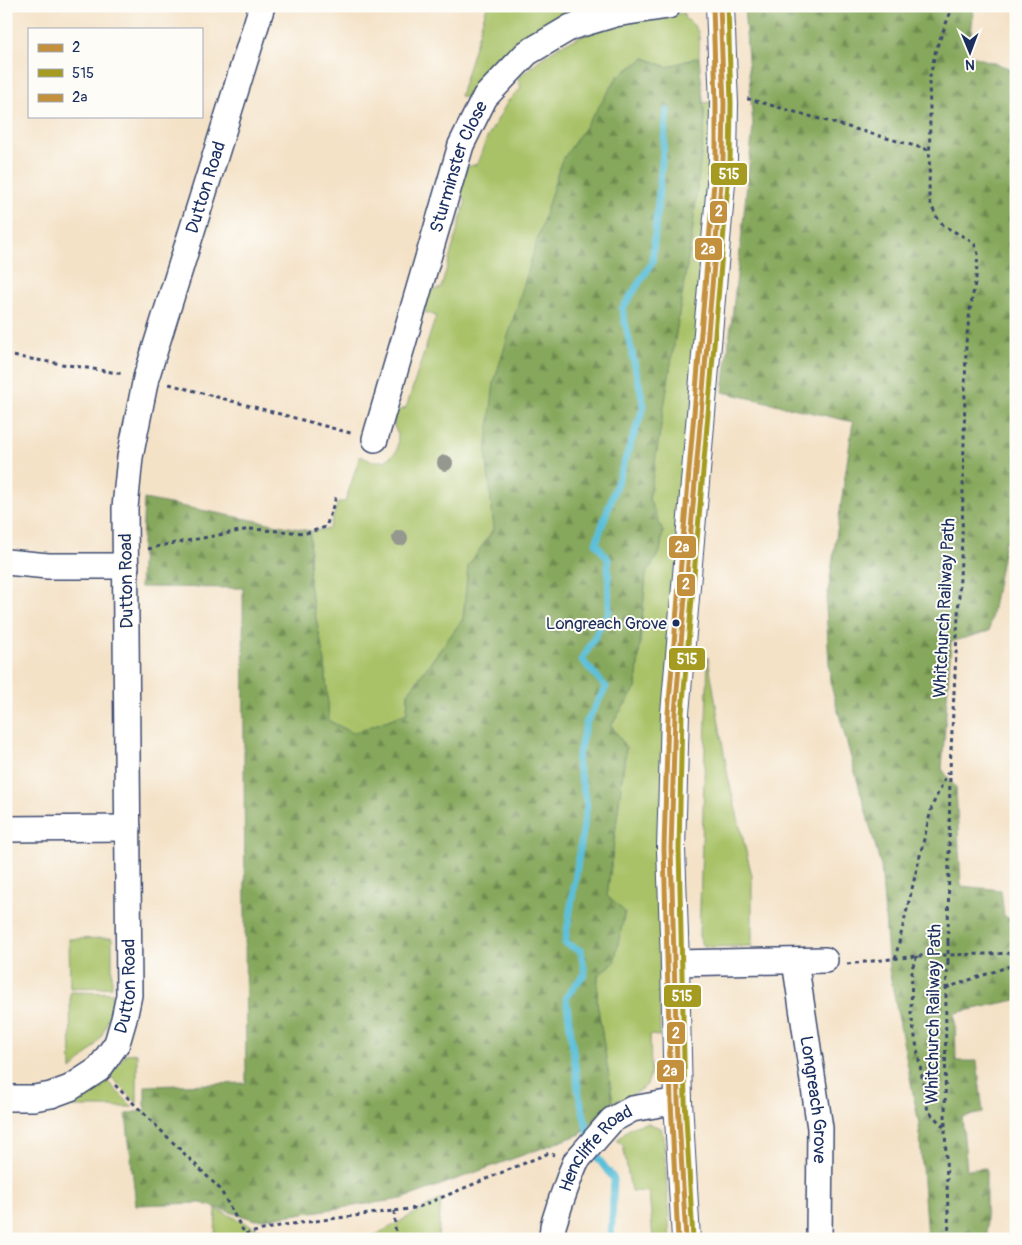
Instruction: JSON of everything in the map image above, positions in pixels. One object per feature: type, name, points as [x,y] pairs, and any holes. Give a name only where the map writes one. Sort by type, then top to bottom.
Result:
[{"type":"street","name":"Dutton Road","points":[[6,1098],[34,1098],[51,1095],[70,1088],[99,1069],[117,1043],[124,1019],[129,995],[125,508],[130,457],[146,378],[262,6]]},
{"type":"street","name":"Sturminster Close","points":[[374,440],[461,145],[485,97],[527,53],[571,27],[615,14],[668,6]]},
{"type":"street","points":[[686,1239],[678,1101],[676,963],[671,849],[674,712],[723,160],[724,104],[720,6]]},
{"type":"street","points":[[6,562],[48,566],[126,561]]},
{"type":"street","points":[[6,830],[128,828]]},
{"type":"street","points":[[676,963],[824,960]]},
{"type":"street","name":"Longreach Grove","points":[[794,961],[820,1128],[819,1239]]},
{"type":"street","name":"Hencliffe Road","points":[[552,1239],[554,1226],[576,1162],[612,1120],[632,1109],[678,1101]]},
{"type":"path","name":"Whitchurch Railway Path","points":[[949,1239],[945,1128],[950,769],[962,539],[966,343],[978,254],[975,245],[944,226],[936,216],[928,200],[930,109],[928,81],[936,49],[953,6]]},
{"type":"path","points":[[750,99],[929,150]]},
{"type":"path","points":[[331,428],[347,432]]},
{"type":"path","points":[[126,561],[160,546],[250,529],[306,533],[326,527],[336,497]]},
{"type":"path","points":[[896,959],[932,806],[950,769]]},
{"type":"path","points":[[824,960],[836,965],[917,956],[1016,953]]},
{"type":"path","points":[[917,956],[912,968],[911,1014],[928,1112],[945,1128]]},
{"type":"path","points":[[946,988],[1016,964]]},
{"type":"path","points":[[99,1069],[220,1189],[245,1234]]},
{"type":"path","points":[[239,1239],[245,1234],[284,1225],[416,1208],[549,1153]]},
{"type":"path","points":[[394,1211],[396,1239]]},
{"type":"green space","points":[[487,6],[590,6],[560,15],[515,43],[468,98],[460,96]]},
{"type":"green space","points":[[744,6],[974,6],[969,55],[1016,70],[1016,544],[1005,541],[989,631],[951,642],[942,769],[956,788],[961,886],[1001,890],[1004,916],[1016,921],[1016,1000],[955,1013],[956,1061],[977,1061],[983,1113],[962,1117],[967,1170],[986,1168],[988,1239],[927,1239],[919,1124],[889,969],[881,866],[830,682],[826,606],[853,422],[723,392],[753,127]]},
{"type":"green space","points":[[684,13],[684,18],[694,26],[699,34],[699,57],[667,67],[645,58],[618,76],[602,102],[486,452],[494,527],[469,570],[463,619],[408,693],[407,713],[353,733],[329,721],[325,662],[309,585],[310,531],[329,529],[338,502],[345,502],[360,456],[371,461],[385,461],[397,451],[398,435],[394,426],[394,412],[406,408],[436,316],[424,312],[430,291],[441,288],[466,200],[459,195],[467,167],[477,164],[486,140],[508,101],[521,88],[518,78],[535,63],[581,36],[625,23]]},
{"type":"green space","points":[[699,57],[705,120],[692,234],[649,499],[663,532],[660,552],[646,574],[636,688],[611,725],[626,748],[607,896],[625,912],[614,963],[598,975],[597,1002],[613,1102],[581,1134],[402,1199],[256,1220],[201,1203],[136,1205],[126,1114],[145,1110],[145,1086],[246,1083],[243,588],[140,587],[144,499],[310,531],[309,585],[325,662],[329,721],[353,733],[407,713],[408,693],[463,619],[468,566],[494,529],[486,452],[494,382],[561,162],[618,76],[645,58],[667,67]]},
{"type":"green space","points":[[713,102],[659,891],[660,1036],[650,1035],[651,1072],[647,1085],[631,1096],[613,1102],[597,1002],[598,975],[614,963],[607,896],[626,748],[611,725],[636,688],[646,574],[660,552],[663,532],[649,499],[692,234],[705,120],[703,103]]},
{"type":"green space","points":[[708,657],[728,777],[752,876],[752,946],[710,947],[702,945],[699,936]]},
{"type":"green space","points":[[112,938],[112,987],[70,988],[69,939]]},
{"type":"green space","points":[[70,992],[113,993],[108,1018],[101,1036],[89,1053],[71,1070]]},
{"type":"green space","points":[[137,1053],[137,1103],[110,1076],[126,1054]]},
{"type":"green space","points":[[106,1080],[133,1107],[73,1107],[73,1102]]},
{"type":"green space","points":[[647,1123],[661,1128],[664,1139],[670,1239],[653,1239],[649,1192],[631,1191],[623,1145],[617,1141],[630,1129]]},
{"type":"green space","points":[[441,1199],[438,1239],[368,1239]]},
{"type":"green space","points":[[216,1209],[267,1233],[266,1239],[215,1239]]},
{"type":"waterway","points":[[589,1137],[579,1095],[566,997],[585,973],[581,951],[565,943],[587,805],[577,761],[586,723],[606,687],[582,660],[609,611],[608,559],[596,543],[644,406],[622,309],[652,263],[667,111]]},
{"type":"waterway","points":[[592,1149],[614,1179],[611,1239]]},
{"type":"transit line","name":"2a","points":[[678,1239],[671,1101],[664,849],[668,713],[716,160],[713,6]]},
{"type":"transit line","name":"2","points":[[686,1239],[678,1101],[671,849],[675,713],[723,160],[724,104],[720,6]]},
{"type":"transit line","name":"515","points":[[693,1239],[685,1101],[679,849],[682,713],[730,161],[731,104],[728,6]]},
{"type":"place","name":"Longreach Grove","points":[[676,623]]}]
